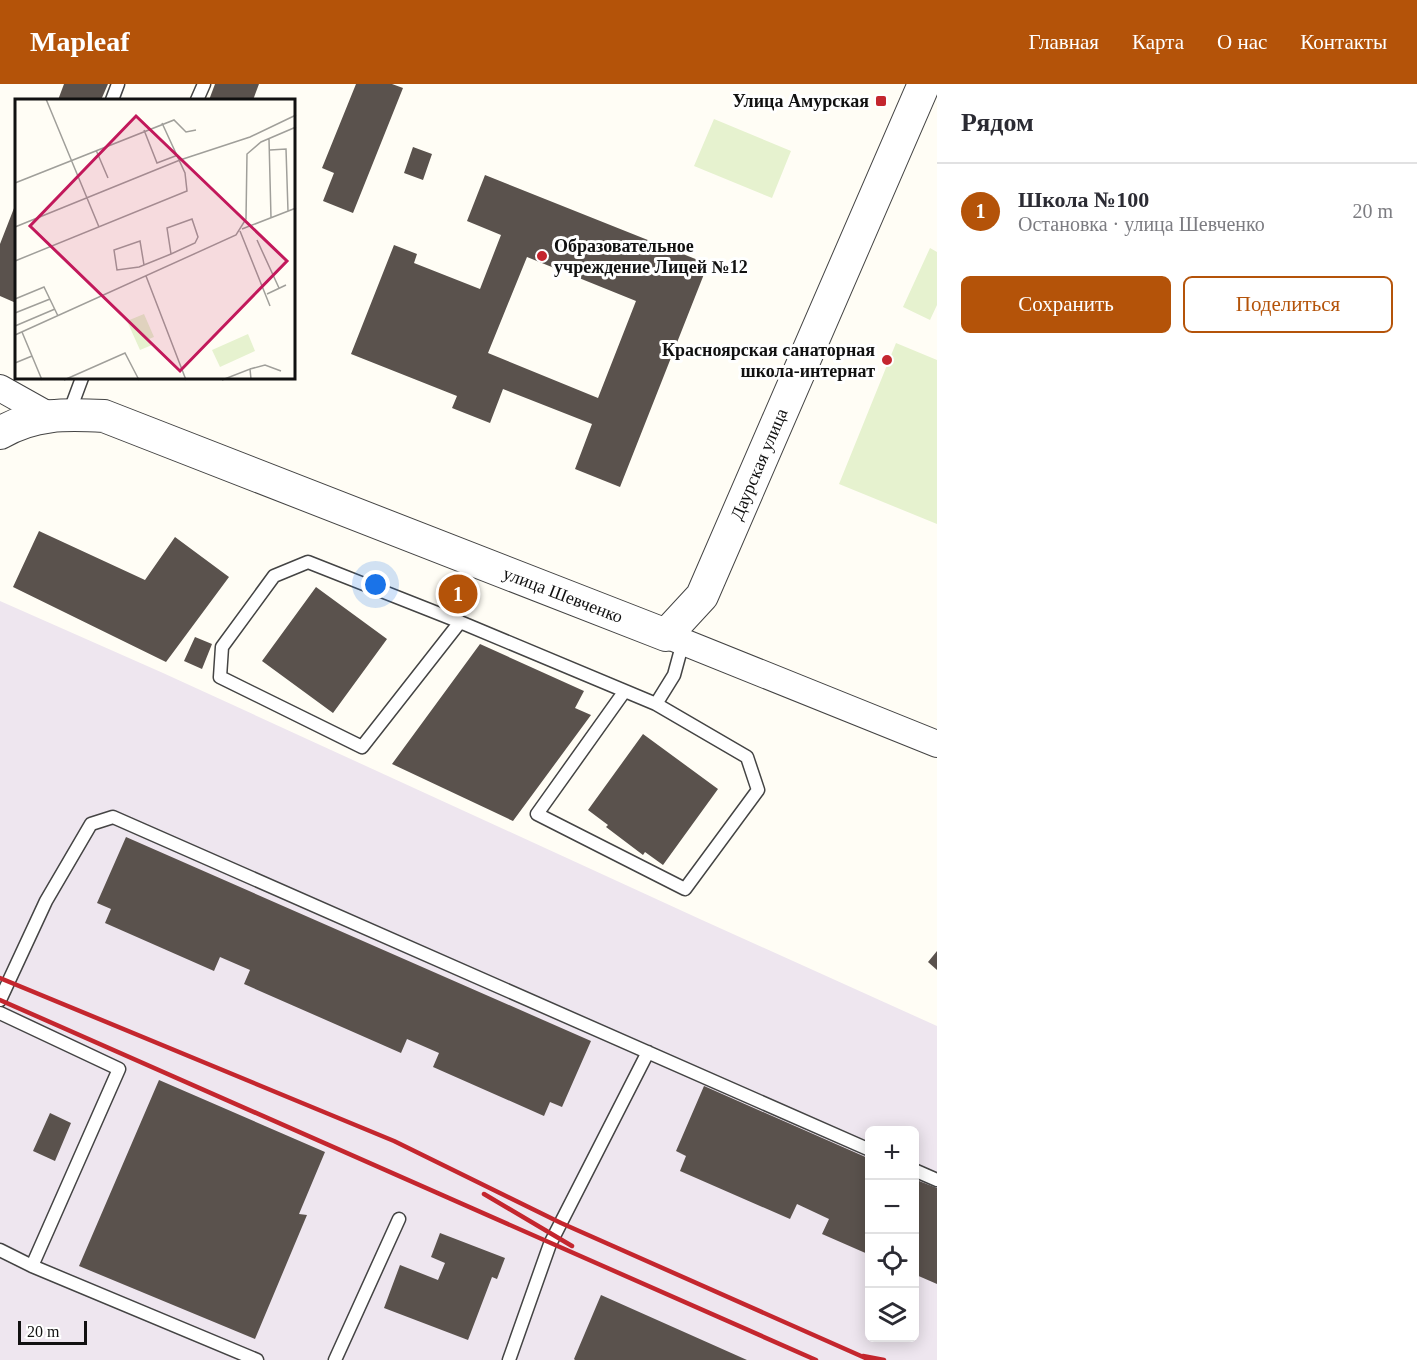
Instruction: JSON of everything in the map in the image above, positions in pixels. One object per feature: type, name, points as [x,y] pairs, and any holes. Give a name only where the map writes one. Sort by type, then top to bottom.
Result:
[{"type":"street","name":"Даурская улица","points":[[674,639],[702,596],[924,84]]},
{"type":"street","name":"улица Шевченко","points":[[0,388],[60,415]]},
{"type":"street","name":"улица Шевченко","points":[[0,433],[19,422],[60,415],[104,416],[937,744]]},
{"type":"lane","points":[[112,99],[118,84]]},
{"type":"lane","points":[[197,99],[204,84]]},
{"type":"lane","points":[[60,415],[81,380]]},
{"type":"lane","points":[[460,622],[362,747],[220,677],[222,647],[274,576],[308,562],[460,622],[656,704],[747,757],[758,790],[685,889],[537,814],[624,692]]},
{"type":"lane","points":[[656,704],[674,675],[674,639]]},
{"type":"lane","points":[[0,1000],[46,901],[91,824],[113,817],[865,1148]]},
{"type":"lane","points":[[0,1013],[119,1069],[32,1266]]},
{"type":"lane","points":[[509,1360],[550,1244],[648,1052]]},
{"type":"lane","points":[[919,1172],[937,1180]]},
{"type":"lane","points":[[335,1360],[399,1220]]},
{"type":"lane","points":[[0,1250],[32,1266],[257,1360]]},
{"type":"shaded area","points":[[0,601],[937,1026],[937,1360],[0,1360]]},
{"type":"green space","points":[[714,119],[791,151],[772,198],[694,166]]},
{"type":"green space","points":[[930,248],[937,252],[937,305],[930,320],[903,307]]},
{"type":"green space","points":[[896,343],[937,360],[937,524],[839,484]]},
{"type":"building","points":[[64,84],[108,84],[101,99],[58,99]]},
{"type":"building","points":[[215,84],[259,84],[253,99],[209,99]]},
{"type":"building","points":[[356,84],[392,84],[403,88],[353,213],[323,201],[334,173],[322,168]]},
{"type":"building","points":[[413,147],[432,154],[423,180],[404,173]]},
{"type":"building","points":[[485,175],[708,264],[620,487],[575,469],[592,424],[503,389],[490,423],[452,408],[457,396],[351,354],[394,245],[417,254],[414,263],[480,289],[501,235],[467,221]],"holes":[[[527,257],[636,301],[598,398],[488,353]]]},
{"type":"building","points":[[15,206],[15,303],[0,296],[0,244]]},
{"type":"building","points":[[39,531],[145,580],[175,537],[229,577],[166,662],[13,587]]},
{"type":"building","points":[[316,587],[387,639],[333,713],[262,661]]},
{"type":"building","points":[[195,637],[212,644],[202,669],[184,661]]},
{"type":"building","points":[[480,644],[584,691],[575,708],[591,715],[513,821],[392,764]]},
{"type":"building","points":[[643,734],[718,789],[663,865],[645,852],[643,855],[588,810]]},
{"type":"building","points":[[126,837],[591,1041],[562,1107],[550,1102],[544,1116],[433,1067],[439,1053],[407,1039],[401,1053],[244,984],[250,970],[220,957],[214,971],[105,923],[111,909],[97,903]]},
{"type":"building","points":[[937,951],[937,970],[928,962]]},
{"type":"building","points":[[159,1080],[325,1152],[299,1214],[307,1215],[255,1339],[79,1266]]},
{"type":"building","points":[[704,1086],[865,1157],[865,1253],[822,1234],[829,1219],[797,1204],[790,1219],[680,1171],[686,1156],[676,1151]]},
{"type":"building","points":[[50,1113],[71,1123],[55,1161],[33,1151]]},
{"type":"building","points":[[919,1181],[937,1188],[937,1284],[919,1276]]},
{"type":"building","points":[[440,1233],[505,1258],[497,1279],[492,1277],[468,1340],[384,1308],[400,1265],[438,1280],[445,1263],[431,1257]]},
{"type":"building","points":[[601,1295],[747,1360],[575,1360]]},
{"type":"railway","points":[[0,978],[394,1141],[561,1223],[870,1360]]},
{"type":"railway","points":[[0,1000],[816,1360]]},
{"type":"railway","points":[[484,1194],[572,1246]]},
{"type":"railway","points":[[863,1356],[884,1360]]},
{"type":"place","name":"Улица Амурская","points":[[881,101]]},
{"type":"place","name":"Образовательное учреждение Лицей №12","points":[[542,256]]},
{"type":"place","name":"Красноярская санаторная школа-интернат","points":[[887,360]]},
{"type":"place","name":"Школа №100","points":[[458,594]]}]
